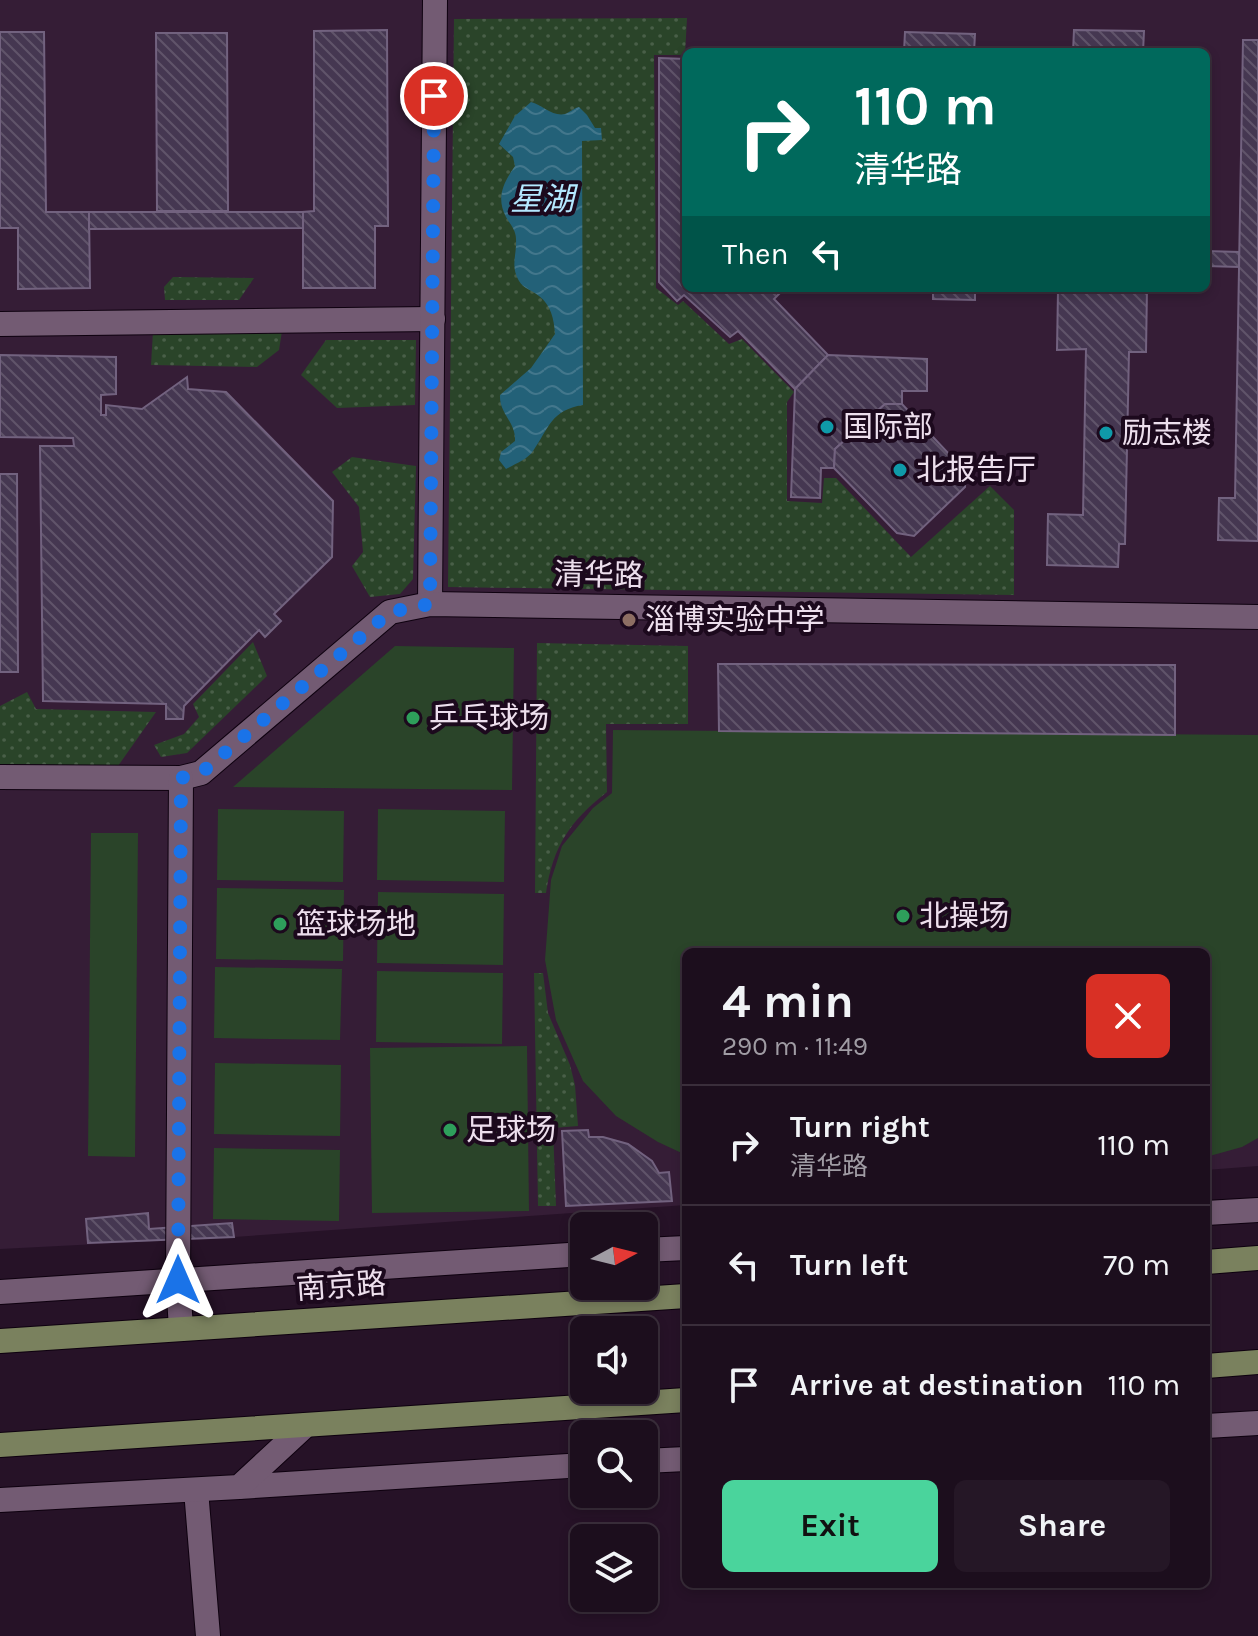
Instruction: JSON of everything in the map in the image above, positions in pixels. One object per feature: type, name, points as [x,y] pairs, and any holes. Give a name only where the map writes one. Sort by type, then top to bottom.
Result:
[{"type":"main road","points":[[1210,1262],[1258,1258]]},
{"type":"main road","name":"南京路","points":[[0,1341],[682,1296]]},
{"type":"main road","points":[[1210,1366],[1258,1362]]},
{"type":"main road","points":[[0,1445],[682,1400]]},
{"type":"street","points":[[430,604],[435,0]]},
{"type":"street","points":[[0,324],[433,319]]},
{"type":"street","name":"清华路","points":[[0,777],[181,778],[201,773],[390,612],[430,604],[1258,617]]},
{"type":"street","points":[[181,778],[178,1280],[181,1329]]},
{"type":"street","points":[[1210,1213],[1258,1210]]},
{"type":"street","points":[[658,1249],[682,1248]]},
{"type":"street","points":[[0,1292],[570,1255]]},
{"type":"street","points":[[1210,1426],[1258,1423]]},
{"type":"street","points":[[239,1487],[306,1425]]},
{"type":"street","points":[[658,1460],[682,1459]]},
{"type":"street","points":[[0,1500],[570,1466]]},
{"type":"street","points":[[196,1490],[208,1636]]},
{"type":"shaded area","name":"淄博实验中学","points":[[0,0],[1258,0],[1258,1166],[1210,1170],[1210,948],[682,948],[682,1205],[234,1237],[0,1249]]},
{"type":"green space","points":[[687,18],[685,48],[682,48],[682,55],[654,55],[656,288],[678,305],[683,301],[729,344],[742,339],[794,392],[787,402],[787,501],[822,503],[824,478],[836,478],[911,557],[990,486],[1014,510],[1014,595],[448,587],[454,19]]},
{"type":"green space","points":[[173,277],[254,278],[239,300],[165,300],[164,287]]},
{"type":"green space","points":[[153,331],[282,331],[279,350],[257,367],[151,365]]},
{"type":"green space","points":[[326,340],[416,340],[415,405],[337,408],[301,375]]},
{"type":"green space","points":[[352,457],[416,466],[413,579],[400,594],[370,597],[352,566],[363,552],[359,507],[332,472]]},
{"type":"green space","points":[[253,642],[267,676],[187,753],[161,757],[154,745],[184,734],[199,717],[193,704]]},
{"type":"green space","points":[[537,643],[688,646],[688,724],[606,724],[607,792],[583,813],[565,836],[553,861],[546,893],[535,893]]},
{"type":"green space","name":"乒乓球场","points":[[395,646],[514,648],[512,790],[233,787]]},
{"type":"green space","points":[[27,692],[36,709],[156,712],[118,766],[0,764],[0,706]]},
{"type":"green space","name":"北操场","points":[[613,730],[1258,735],[1258,1138],[1242,1147],[1210,1156],[1210,948],[682,948],[682,1153],[658,1142],[616,1116],[583,1081],[556,1020],[545,960],[551,880],[562,846],[593,808],[612,793]]},
{"type":"green space","name":"篮球场地","points":[[218,809],[344,811],[343,882],[217,880]]},
{"type":"green space","name":"篮球场地","points":[[378,809],[505,811],[504,882],[377,880]]},
{"type":"green space","points":[[91,833],[138,833],[135,1157],[88,1156]]},
{"type":"green space","name":"篮球场地","points":[[217,888],[344,890],[343,961],[216,959]]},
{"type":"green space","name":"篮球场地","points":[[378,892],[504,894],[503,965],[377,963]]},
{"type":"green space","name":"篮球场地","points":[[215,967],[342,969],[340,1040],[214,1038]]},
{"type":"green space","name":"篮球场地","points":[[377,971],[503,973],[502,1044],[376,1042]]},
{"type":"green space","points":[[534,973],[543,973],[548,1013],[575,1085],[578,1126],[553,1128],[556,1206],[538,1206]]},
{"type":"green space","name":"足球场","points":[[527,1046],[529,1211],[372,1213],[370,1048]]},
{"type":"green space","points":[[215,1063],[341,1065],[340,1136],[214,1134]]},
{"type":"green space","points":[[214,1148],[340,1150],[339,1221],[213,1219]]},
{"type":"water","name":"星湖","points":[[531,102],[561,114],[579,107],[595,128],[601,128],[602,140],[582,141],[583,405],[572,407],[557,416],[531,454],[506,469],[499,460],[501,452],[515,441],[515,434],[502,408],[500,395],[531,368],[555,334],[549,308],[516,276],[516,236],[503,210],[501,197],[515,166],[513,157],[499,144],[515,116]]},
{"type":"building","points":[[387,30],[388,226],[375,226],[375,288],[303,288],[303,212],[314,211],[314,31]]},
{"type":"building","points":[[1074,30],[1144,31],[1143,48],[1073,48]]},
{"type":"building","points":[[0,32],[44,32],[46,212],[89,212],[90,288],[18,289],[18,228],[0,228]]},
{"type":"building","points":[[905,32],[975,34],[974,48],[904,48]]},
{"type":"building","points":[[156,33],[227,33],[228,211],[157,211]]},
{"type":"building","points":[[1243,40],[1258,40],[1258,541],[1218,540],[1219,498],[1235,498]]},
{"type":"building","points":[[659,58],[682,59],[682,292],[781,292],[774,299],[828,355],[795,389],[738,331],[730,337],[684,295],[677,301],[659,282]]},
{"type":"building","points":[[89,212],[303,212],[303,228],[89,229]]},
{"type":"building","points":[[1210,251],[1239,252],[1239,267],[1210,266]]},
{"type":"building","points":[[933,292],[975,292],[975,300],[933,299]]},
{"type":"building","name":"励志楼","points":[[1058,292],[1147,292],[1146,352],[1129,352],[1125,544],[1119,544],[1118,567],[1047,565],[1048,514],[1083,515],[1086,349],[1057,350]]},
{"type":"building","points":[[0,355],[116,357],[116,394],[101,395],[101,415],[106,415],[106,405],[142,409],[187,377],[188,389],[226,392],[333,501],[332,557],[274,614],[281,621],[265,637],[259,630],[184,706],[183,719],[166,719],[166,704],[43,701],[40,446],[74,446],[73,438],[0,437]]},
{"type":"building","name":"国际部","points":[[828,355],[927,359],[927,391],[902,391],[902,404],[885,404],[835,449],[834,468],[821,468],[820,498],[791,497],[795,389]]},
{"type":"building","name":"北报告厅","points":[[885,404],[902,404],[966,472],[965,487],[914,536],[897,533],[834,468],[835,449]]},
{"type":"building","points":[[0,474],[17,474],[18,672],[0,672]]},
{"type":"building","points":[[718,664],[1175,665],[1175,735],[719,731]]},
{"type":"building","points":[[588,1130],[589,1137],[603,1137],[628,1144],[652,1161],[659,1173],[669,1172],[672,1201],[566,1206],[562,1131]]},
{"type":"building","points":[[148,1213],[149,1229],[232,1223],[234,1237],[88,1243],[86,1219]]},
{"type":"place","name":"国际部","points":[[827,427]]},
{"type":"place","name":"励志楼","points":[[1106,433]]},
{"type":"place","name":"北报告厅","points":[[900,470]]},
{"type":"place","name":"淄博实验中学","points":[[629,620]]},
{"type":"place","name":"乒乓球场","points":[[413,718]]},
{"type":"place","name":"北操场","points":[[903,916]]},
{"type":"place","name":"篮球场地","points":[[280,924]]},
{"type":"place","name":"足球场","points":[[450,1130]]},
{"type":"route","points":[[178,1280],[181,778],[201,773],[390,612],[430,604],[434,96]]}]
